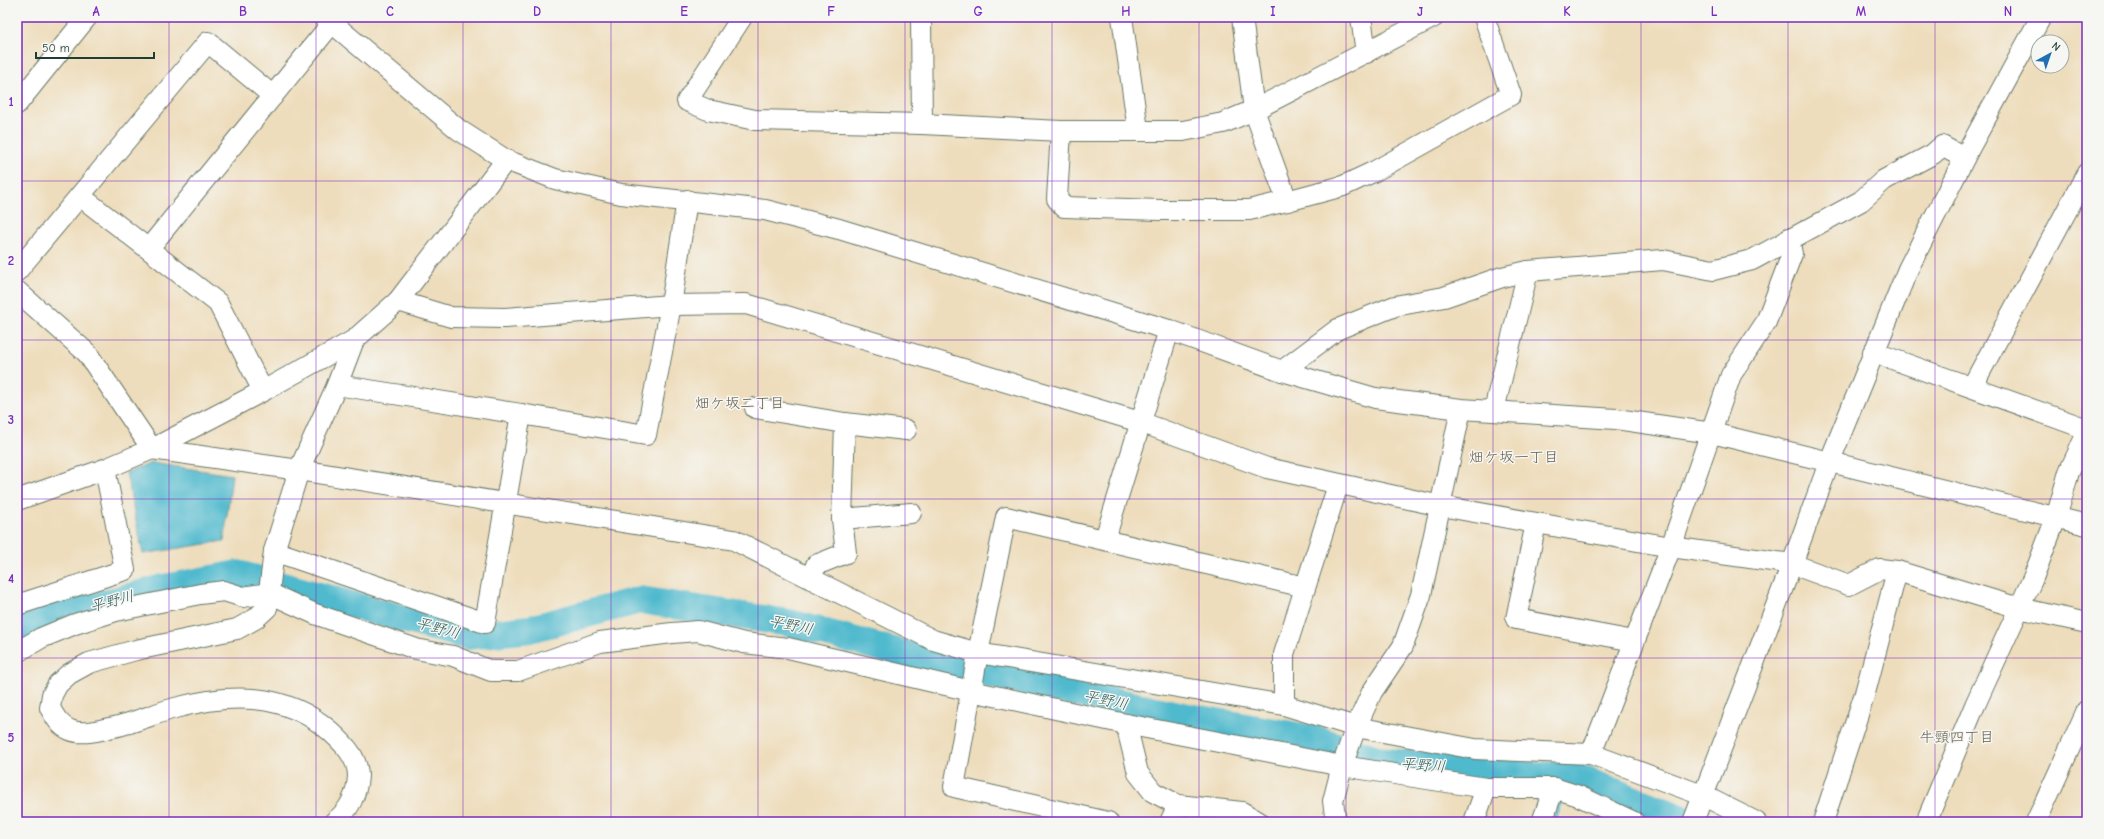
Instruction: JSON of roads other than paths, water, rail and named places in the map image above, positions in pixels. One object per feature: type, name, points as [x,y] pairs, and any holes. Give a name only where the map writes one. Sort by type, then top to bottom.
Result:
[{"type":"street","points":[[17,104],[87,17]]},
{"type":"street","points":[[742,17],[687,101],[708,110],[755,120],[922,124],[1061,131],[1183,131],[1224,123],[1254,110],[1434,17]]},
{"type":"street","points":[[921,17],[922,124]]},
{"type":"street","points":[[1122,17],[1138,130]]},
{"type":"street","points":[[1242,17],[1254,110],[1287,201]]},
{"type":"street","points":[[1361,17],[1366,53]]},
{"type":"street","points":[[1061,131],[1057,200],[1064,207],[1160,210],[1249,210],[1343,186],[1375,171],[1511,95],[1484,17]]},
{"type":"street","points":[[1693,822],[1700,799],[1792,564],[1828,463],[1908,269],[1964,158],[2041,17]]},
{"type":"street","points":[[149,248],[273,96],[329,20],[458,130],[506,160],[555,179],[621,194],[687,200],[765,210],[839,229],[1169,330],[1282,371],[1375,398],[1461,410],[1494,410],[1616,419],[1712,433],[1828,463],[2087,525]]},
{"type":"street","points":[[17,271],[208,42],[273,96]]},
{"type":"street","points":[[1282,371],[1338,329],[1345,326],[1395,306],[1444,296],[1502,277],[1528,271],[1663,260],[1713,270],[1752,260],[1789,238],[1861,202],[1884,180],[1933,154],[1942,146],[1964,158]]},
{"type":"street","points":[[17,500],[105,469],[152,448],[263,391],[354,340],[398,302],[506,160]]},
{"type":"street","points":[[1972,387],[2086,177]]},
{"type":"street","points":[[80,196],[218,303],[263,391]]},
{"type":"street","points":[[337,385],[646,434],[671,305],[687,200]]},
{"type":"street","points":[[1591,754],[1671,547],[1731,375],[1766,322],[1792,254],[1789,238]]},
{"type":"street","points":[[1494,410],[1528,271]]},
{"type":"street","points":[[17,291],[87,353],[152,448],[299,470],[734,540],[933,640],[978,653],[1284,705],[1356,727],[1474,749],[1591,754],[1756,822]]},
{"type":"street","points":[[398,302],[451,317],[505,318],[671,305],[746,304],[1140,422],[1267,468],[1338,485],[1441,506],[1671,547],[1792,564],[1849,585],[1880,569],[1897,571],[2019,608],[2087,623]]},
{"type":"street","points":[[1105,539],[1169,330]]},
{"type":"street","points":[[338,821],[348,809],[358,789],[358,768],[345,744],[323,725],[294,708],[261,699],[224,699],[176,708],[119,726],[87,732],[70,730],[58,722],[50,708],[52,695],[58,684],[69,674],[88,663],[136,650],[237,629],[255,619],[267,608],[274,551],[299,470],[337,385],[354,340]]},
{"type":"street","points":[[1873,352],[2087,429]]},
{"type":"street","points":[[755,408],[845,423],[906,430]]},
{"type":"street","points":[[1336,822],[1334,801],[1342,766],[1356,727],[1372,692],[1403,646],[1421,595],[1461,410]]},
{"type":"street","points":[[274,551],[485,623],[520,414]]},
{"type":"street","points":[[812,579],[816,565],[846,553],[842,519],[845,423]]},
{"type":"street","points":[[1926,822],[1975,705],[2019,608],[2056,518],[2069,472],[2087,433]]},
{"type":"street","points":[[17,605],[125,570],[105,469]]},
{"type":"street","points":[[1284,705],[1284,654],[1304,587],[1338,485]]},
{"type":"street","points":[[842,519],[911,513]]},
{"type":"street","points":[[1108,822],[954,786],[978,653],[1006,517],[1105,539],[1304,587]]},
{"type":"street","points":[[1536,523],[1516,619],[1634,641]]},
{"type":"street","points":[[1823,822],[1865,693],[1897,571]]},
{"type":"street","points":[[17,652],[41,638],[75,624],[116,611],[200,594],[224,592],[244,597],[269,593],[315,614],[416,650],[453,656],[491,671],[518,672],[600,642],[672,633],[698,632],[744,644],[788,648],[971,691],[1126,724],[1342,766],[1486,788],[1554,788],[1579,796],[1634,822]]},
{"type":"street","points":[[2036,822],[2087,710]]},
{"type":"street","points":[[1126,724],[1138,773],[1153,792],[1174,814],[1242,812],[1258,822]]},
{"type":"street","points":[[1474,822],[1486,788]]},
{"type":"street","points":[[1542,822],[1554,788]]},
{"type":"water","points":[[152,463],[232,475],[224,541],[143,554],[126,473]]},
{"type":"waterway","name":"平野川","points":[[17,636],[35,622],[159,589],[238,574],[467,636],[530,629],[640,600],[789,623],[942,664],[1183,716],[1315,739],[1387,762],[1526,775],[1574,776],[1691,822]]},
{"type":"waterway","points":[[1568,788],[1574,776]]},
{"type":"waterway","points":[[1553,822],[1564,796]]},
{"type":"district","name":"畑ケ坂二丁目","points":[[740,403]]},
{"type":"district","name":"畑ケ坂一丁目","points":[[1514,457]]},
{"type":"district","name":"牛頸四丁目","points":[[1957,737]]}]
